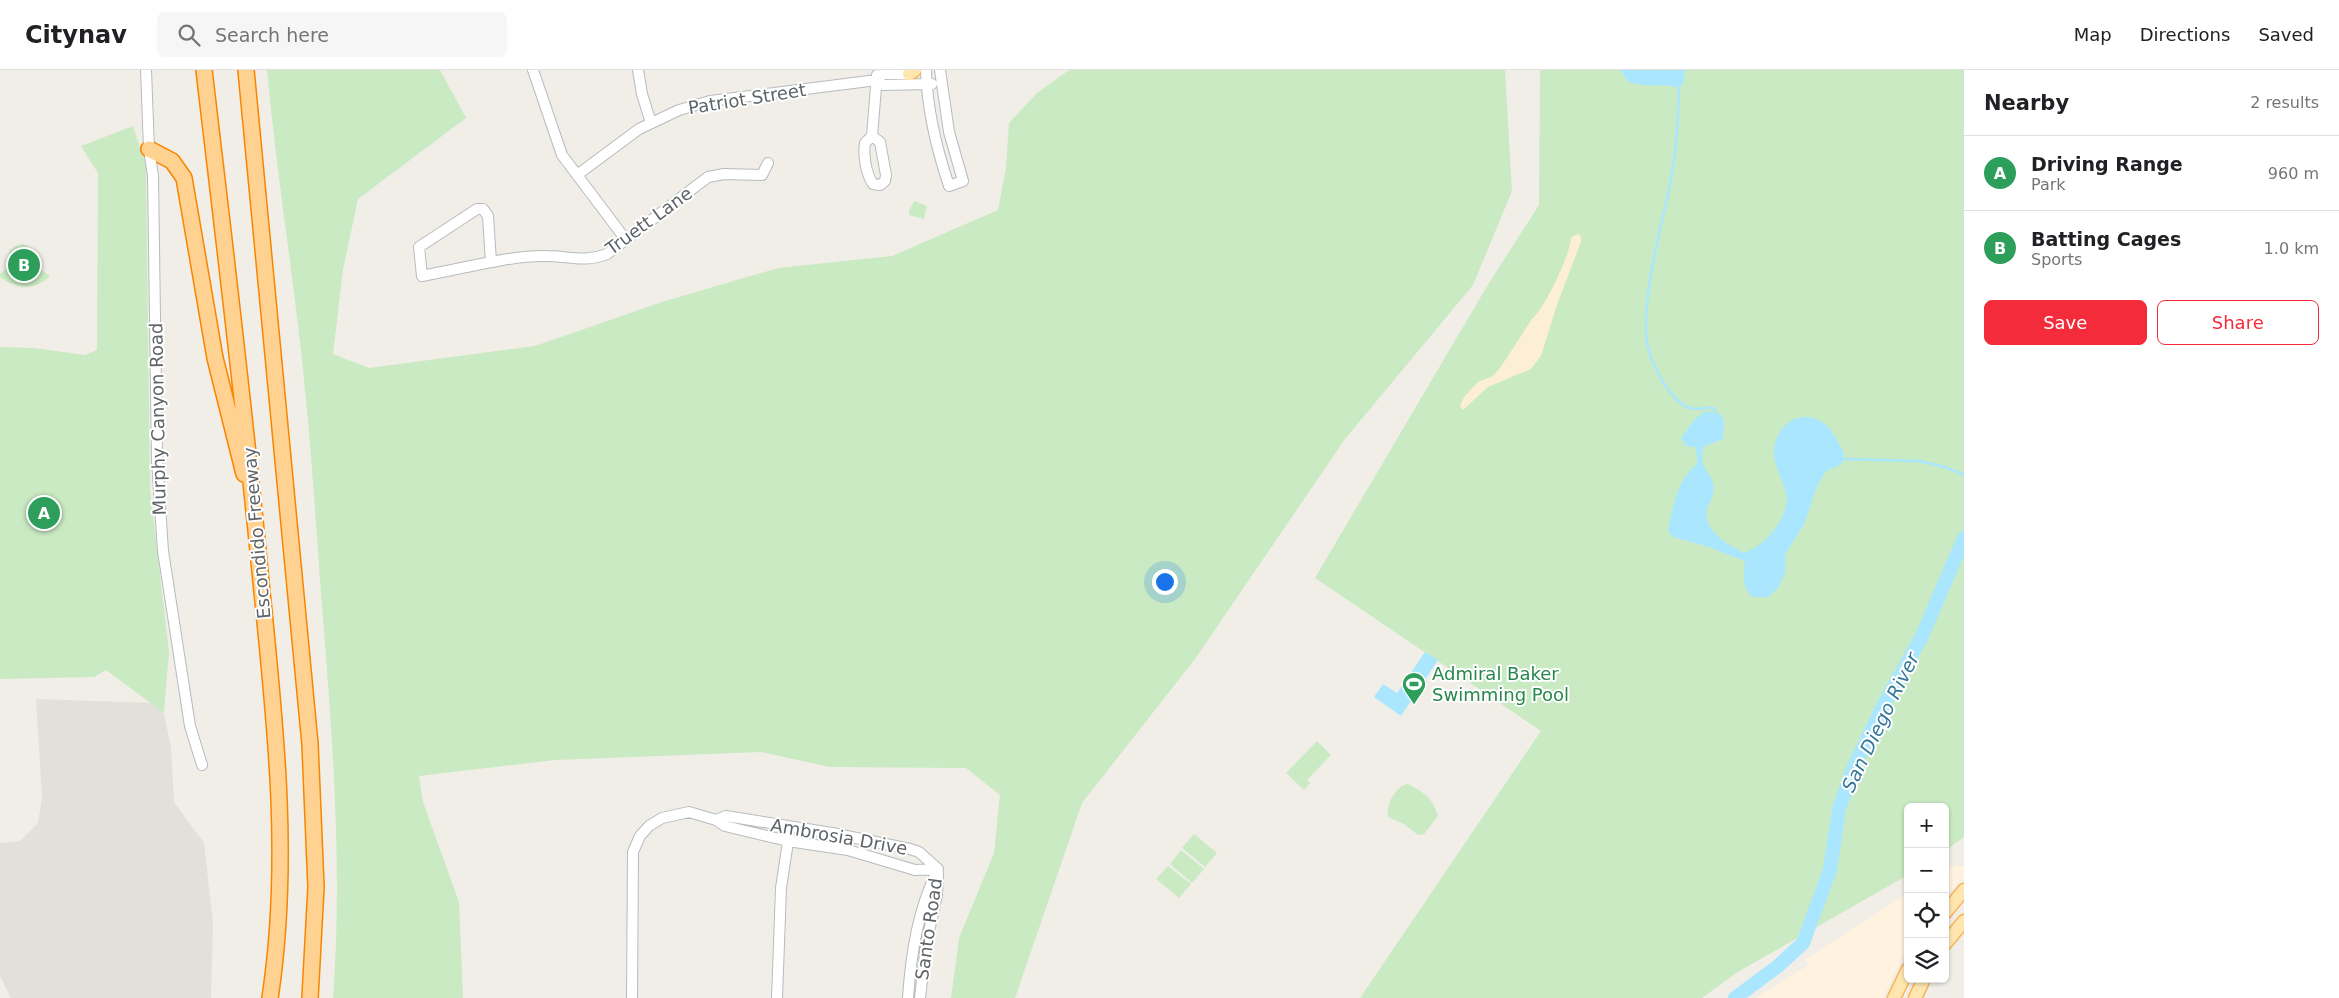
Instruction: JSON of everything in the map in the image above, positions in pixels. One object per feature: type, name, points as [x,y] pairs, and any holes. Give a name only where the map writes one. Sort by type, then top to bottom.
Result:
[{"type":"highway","name":"Escondido Freeway","points":[[204,70],[248,439],[280,786],[278,937],[270,998]]},
{"type":"highway","name":"Escondido Freeway","points":[[246,70],[310,744],[316,887],[310,998]]},
{"type":"highway","points":[[149,149],[172,161],[184,178],[215,358],[256,522]]},
{"type":"main road","points":[[1949,907],[1964,890]]},
{"type":"main road","points":[[1949,939],[1964,921]]},
{"type":"main road","points":[[1894,998],[1904,977]]},
{"type":"main road","points":[[1916,998],[1922,983]]},
{"type":"street","name":"Murphy Canyon Road","points":[[146,70],[149,149],[153,176],[157,460],[162,551],[190,726],[202,766]]},
{"type":"street","points":[[533,70],[562,155],[626,240]]},
{"type":"street","points":[[638,70],[642,94],[651,122]]},
{"type":"street","points":[[926,70],[926,84],[936,145],[949,186],[963,181],[949,132],[940,70]]},
{"type":"street","name":"Patriot Street","points":[[577,175],[651,122],[679,110],[710,101],[883,74],[912,72]]},
{"type":"street","points":[[872,136],[877,75]]},
{"type":"street","name":"Patriot Street","points":[[877,75],[883,85],[942,83]]},
{"type":"street","name":"Truett Lane","points":[[491,262],[488,216],[482,209],[477,209],[419,247],[422,276],[517,257],[546,256],[593,259],[608,254],[708,177],[724,174],[762,174],[768,163]]},
{"type":"street","name":"Ambrosia Drive","points":[[632,998],[632,864],[640,836],[662,818],[675,813],[689,812],[716,820],[725,826],[788,841],[848,850],[915,870],[938,869]]},
{"type":"street","name":"Ambrosia Drive","points":[[716,820],[726,816],[910,849],[919,852],[938,869]]},
{"type":"street","points":[[777,998],[781,888],[790,828]]},
{"type":"street","name":"Santo Road","points":[[908,998],[910,963],[919,922],[927,891],[938,869]]},
{"type":"street","name":"Santo Road","points":[[920,998],[926,945],[937,895],[938,869]]},
{"type":"shaded area","points":[[36,699],[151,703],[164,713],[171,748],[174,802],[204,843],[213,923],[211,998],[11,998],[0,976],[0,843],[20,841],[38,823],[42,797]]},
{"type":"shaded area","points":[[1949,866],[1964,866],[1964,877],[1949,893]]},
{"type":"shaded area","points":[[1904,896],[1904,954],[1883,998],[1756,998],[1809,965],[1806,959]]},
{"type":"green space","points":[[267,70],[440,70],[466,118],[358,199],[343,270],[333,354],[369,368],[535,346],[662,302],[778,268],[892,256],[998,210],[1006,167],[1009,123],[1037,93],[1069,70],[1505,70],[1512,191],[1473,285],[1345,439],[1195,659],[1082,803],[1015,998],[951,998],[959,938],[994,853],[1000,795],[966,768],[830,767],[761,752],[555,760],[419,776],[423,802],[459,902],[463,998],[333,998],[336,954],[337,865],[328,687],[306,400]]},
{"type":"green space","points":[[1540,70],[1964,70],[1964,837],[1949,848],[1949,803],[1904,803],[1904,877],[1736,973],[1702,998],[1360,998],[1541,731],[1315,578],[1486,288],[1539,205]]},
{"type":"green space","points":[[133,126],[146,165],[150,489],[169,652],[164,713],[106,670],[94,677],[0,679],[0,347],[34,348],[85,355],[97,350],[98,173],[81,146]]},
{"type":"green space","points":[[914,201],[927,206],[924,219],[909,215]]},
{"type":"green space","points":[[23,244],[36,251],[39,268],[50,276],[38,284],[25,287],[12,284],[0,277],[0,274],[9,266],[9,252],[14,247]]},
{"type":"green space","points":[[1317,741],[1331,755],[1307,780],[1310,783],[1304,790],[1286,773]]},
{"type":"green space","points":[[1408,784],[1427,796],[1438,816],[1424,834],[1418,835],[1404,824],[1388,817],[1388,807],[1395,792]]},
{"type":"green space","points":[[1194,834],[1217,853],[1205,867],[1182,848]]},
{"type":"green space","points":[[1181,850],[1204,869],[1192,883],[1170,864]]},
{"type":"green space","points":[[1168,866],[1191,884],[1179,898],[1156,879]]},
{"type":"sand","points":[[1577,234],[1581,236],[1581,242],[1558,302],[1541,356],[1531,369],[1488,387],[1463,410],[1460,406],[1464,397],[1478,382],[1493,376],[1500,368],[1543,304],[1562,268],[1571,238]]},
{"type":"water","points":[[1620,70],[1685,70],[1681,87],[1633,83],[1628,81]]},
{"type":"water","points":[[1706,411],[1720,414],[1724,421],[1723,439],[1703,447],[1703,465],[1711,477],[1714,487],[1706,516],[1712,530],[1718,536],[1745,553],[1770,535],[1779,523],[1785,509],[1786,494],[1776,465],[1774,450],[1776,440],[1786,425],[1802,417],[1811,417],[1828,427],[1844,453],[1842,464],[1826,471],[1818,484],[1804,524],[1786,553],[1785,573],[1778,588],[1768,597],[1753,597],[1749,593],[1744,581],[1745,561],[1706,546],[1673,537],[1668,531],[1677,494],[1685,477],[1697,464],[1695,447],[1686,446],[1681,438],[1695,419]]},
{"type":"water","points":[[1425,652],[1438,660],[1401,716],[1374,697],[1383,684],[1397,693]]},
{"type":"waterway","points":[[1675,84],[1679,90],[1675,153],[1648,292],[1646,312],[1647,341],[1653,362],[1663,383],[1677,400],[1692,409],[1714,408],[1716,414]]},
{"type":"waterway","points":[[1842,459],[1919,461],[1945,467],[1964,475]]},
{"type":"waterway","name":"San Diego River","points":[[1735,998],[1778,966],[1803,943],[1830,870],[1839,809],[1853,769],[1884,704],[1922,636],[1964,538]]},
{"type":"place","name":"Batting Cages","points":[[24,265]]},
{"type":"place","name":"Driving Range","points":[[44,513]]},
{"type":"place","name":"Admiral Baker Swimming Pool","points":[[1414,705]]}]
